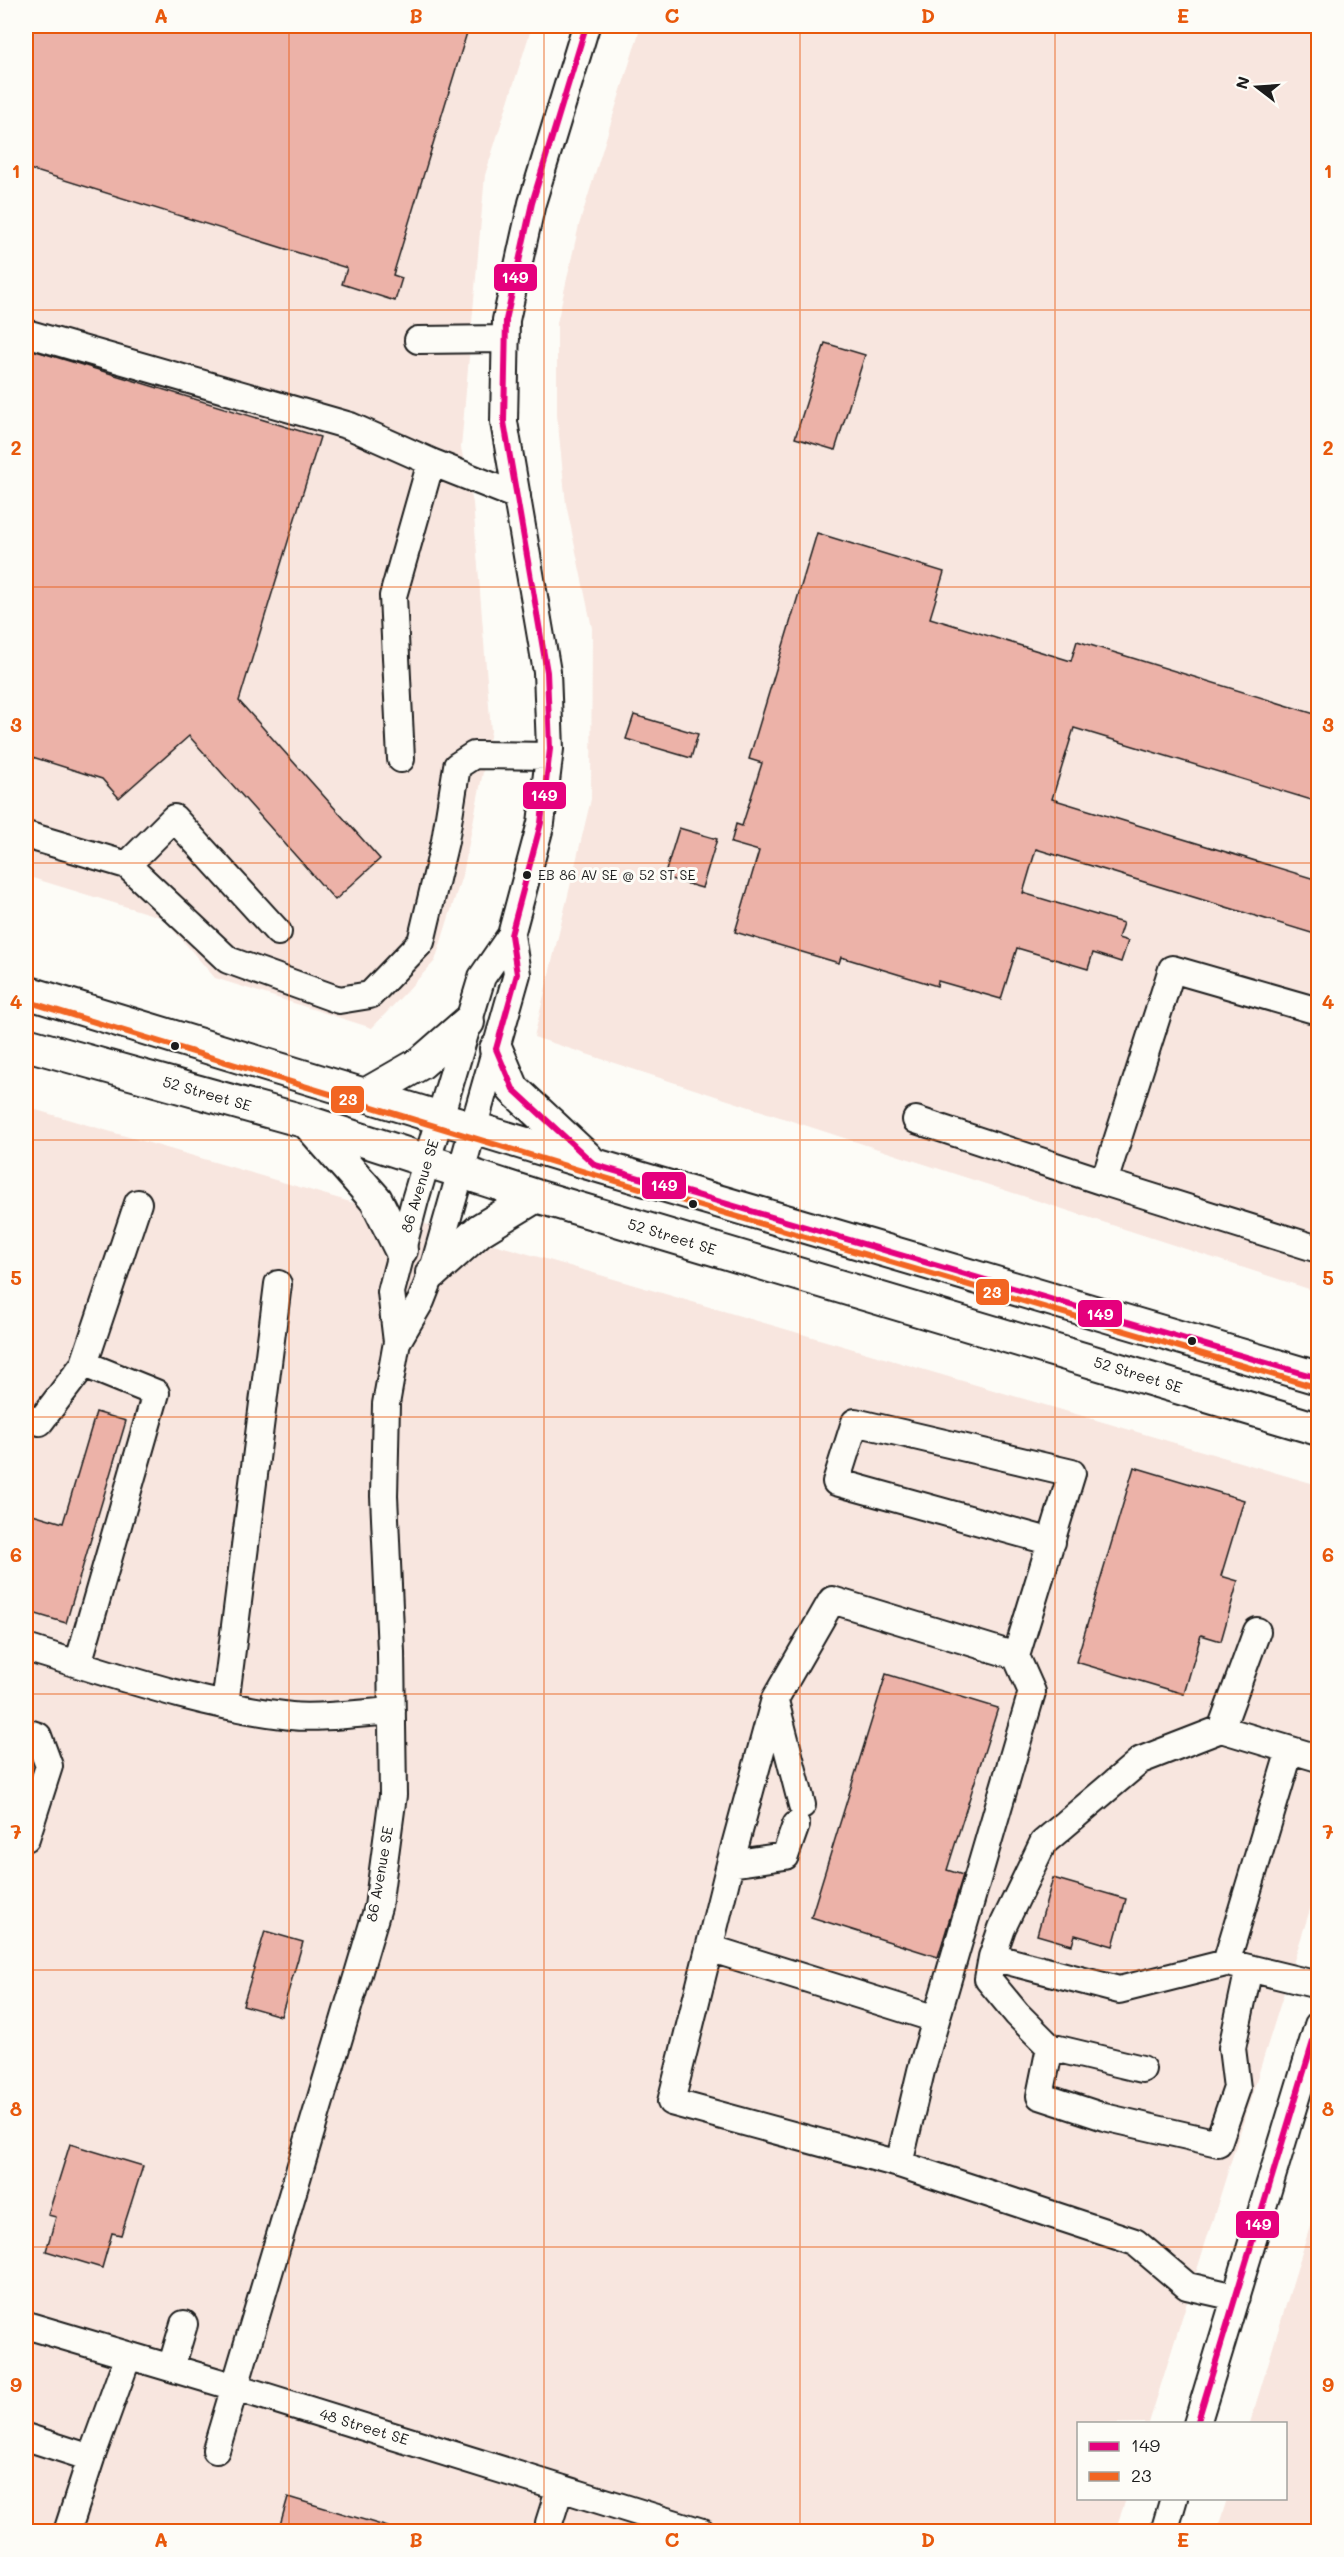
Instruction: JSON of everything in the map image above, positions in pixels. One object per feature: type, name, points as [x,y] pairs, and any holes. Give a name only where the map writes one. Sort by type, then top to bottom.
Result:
[{"type":"main road","points":[[26,992],[595,1165],[1318,1378]]},
{"type":"main road","points":[[367,1094],[421,1063],[468,1022]]},
{"type":"main road","name":"52 Street SE","points":[[26,1044],[307,1122],[536,1196],[1318,1429]]},
{"type":"main road","points":[[496,1049],[513,1089],[595,1165]]},
{"type":"main road","points":[[307,1122],[376,1200],[401,1250]]},
{"type":"main road","points":[[432,1273],[480,1230],[536,1196]]},
{"type":"street","name":"86 Avenue SE","points":[[216,2450],[378,1907],[393,1795],[384,1496],[386,1404],[397,1342],[391,1293],[401,1250],[482,977],[511,935],[541,823],[549,756],[547,672],[504,422],[506,320],[532,203],[586,26]]},
{"type":"street","points":[[26,333],[350,426],[431,462],[517,496]]},
{"type":"street","points":[[418,340],[506,339]]},
{"type":"street","points":[[401,759],[393,596],[431,462]]},
{"type":"street","points":[[26,835],[126,865],[228,960],[339,1000],[370,995],[421,942],[445,841],[457,766],[474,755],[549,756]]},
{"type":"street","points":[[126,865],[174,818],[278,932]]},
{"type":"street","name":"86 Avenue SE","points":[[397,1342],[421,1301],[432,1273],[496,1049],[517,974],[511,935]]},
{"type":"street","points":[[1104,1182],[1172,969],[1318,1011]]},
{"type":"street","points":[[916,1120],[1318,1249]]},
{"type":"street","points":[[26,1418],[40,1422],[84,1364],[138,1203]]},
{"type":"street","points":[[225,1705],[278,1284]]},
{"type":"street","points":[[78,1664],[156,1393],[84,1364]]},
{"type":"street","points":[[899,2164],[921,2071],[1032,1692],[1016,1656],[1052,1542],[1072,1473],[855,1422],[836,1482],[1052,1542]]},
{"type":"street","points":[[1016,1656],[832,1600],[775,1699],[730,1864],[671,2102],[899,2164],[1136,2242],[1187,2286],[1236,2297]]},
{"type":"street","points":[[1221,1729],[1257,1631]]},
{"type":"street","points":[[26,1648],[225,1705],[293,1716],[392,1711]]},
{"type":"street","points":[[730,1864],[785,1856],[799,1815],[775,1699]]},
{"type":"street","points":[[1142,2069],[1051,2048],[1017,2014],[988,1978],[1002,1928],[1043,1843],[1141,1760],[1221,1729],[1318,1758]]},
{"type":"street","points":[[26,1732],[38,1736],[49,1766],[26,1838]]},
{"type":"street","points":[[1051,2048],[1040,2096],[1104,2117],[1218,2143],[1237,2088],[1232,2048],[1237,1965],[1290,1750]]},
{"type":"street","points":[[709,1948],[936,2019]]},
{"type":"street","points":[[993,1957],[1119,1990],[1237,1965],[1318,1985]]},
{"type":"street","points":[[1198,2422],[1314,2054],[1318,2025]]},
{"type":"street","points":[[171,2368],[184,2324]]},
{"type":"street","name":"48 Street SE","points":[[26,2325],[560,2488],[668,2527],[702,2532]]},
{"type":"street","points":[[67,2532],[128,2355]]},
{"type":"street","points":[[26,2437],[91,2458]]},
{"type":"street","points":[[549,2523],[560,2488]]},
{"type":"street","points":[[1164,2532],[1174,2500]]},
{"type":"shaded area","points":[[26,26],[532,26],[485,175],[461,448],[473,503],[491,731],[464,869],[435,961],[372,1028],[215,978],[163,918],[26,876]]},
{"type":"shaded area","points":[[641,26],[1318,26],[1318,1292],[534,1037],[591,799],[592,628],[566,504],[557,415],[557,323],[579,225]]},
{"type":"shaded area","points":[[26,1107],[1318,1485],[1318,1884],[1149,2422],[1077,2422],[1077,2500],[1126,2500],[1115,2531],[26,2531]]},
{"type":"shaded area","points":[[1318,2200],[1318,2531],[1217,2531],[1227,2500],[1287,2500],[1287,2422],[1250,2422]]},
{"type":"building","points":[[26,26],[469,26],[393,275],[402,278],[395,301],[342,284],[347,268],[26,168]]},
{"type":"building","points":[[825,343],[865,355],[835,450],[795,438]]},
{"type":"building","points":[[26,348],[320,437],[239,701],[380,859],[335,900],[189,736],[119,798],[102,779],[26,755]]},
{"type":"building","points":[[817,533],[944,572],[930,618],[1071,661],[1077,641],[1318,715],[1318,802],[1074,728],[1052,799],[1318,880],[1318,935],[1036,849],[1023,893],[1123,923],[1118,938],[1128,941],[1121,962],[1093,953],[1088,969],[1017,948],[1001,999],[938,981],[937,986],[841,957],[839,963],[735,932],[759,851],[731,843],[736,824],[742,826],[762,763],[749,759]]},
{"type":"building","points":[[634,715],[698,734],[691,758],[626,739]]},
{"type":"building","points":[[679,828],[717,839],[702,888],[664,877]]},
{"type":"building","points":[[96,1412],[126,1421],[66,1623],[26,1611],[26,1512],[63,1523]]},
{"type":"building","points":[[1134,1467],[1244,1500],[1221,1576],[1238,1581],[1221,1641],[1201,1635],[1184,1694],[1076,1662]]},
{"type":"building","points":[[886,1674],[998,1708],[947,1870],[963,1875],[938,1957],[811,1917]]},
{"type":"building","points":[[1053,1878],[1126,1899],[1113,1946],[1075,1935],[1072,1945],[1037,1935]]},
{"type":"building","points":[[265,1931],[303,1942],[281,2016],[243,2005]]},
{"type":"building","points":[[70,2144],[143,2166],[121,2235],[112,2233],[102,2268],[46,2251],[56,2217],[48,2215]]},
{"type":"building","points":[[288,2497],[388,2527],[387,2532],[278,2532]]},
{"type":"transit line","name":"149","points":[[496,1049],[517,974],[511,935],[541,823],[550,749],[547,672],[504,422],[506,320],[532,203],[586,26]]},
{"type":"transit line","name":"23","points":[[26,1001],[592,1174],[1315,1387]]},
{"type":"transit line","name":"149","points":[[496,1049],[513,1089],[595,1165],[1318,1378]]},
{"type":"transit line","name":"149","points":[[1198,2422],[1318,2025]]},
{"type":"place","name":"EB 86 AV SE @ 52 ST SE","points":[[527,875]]}]
